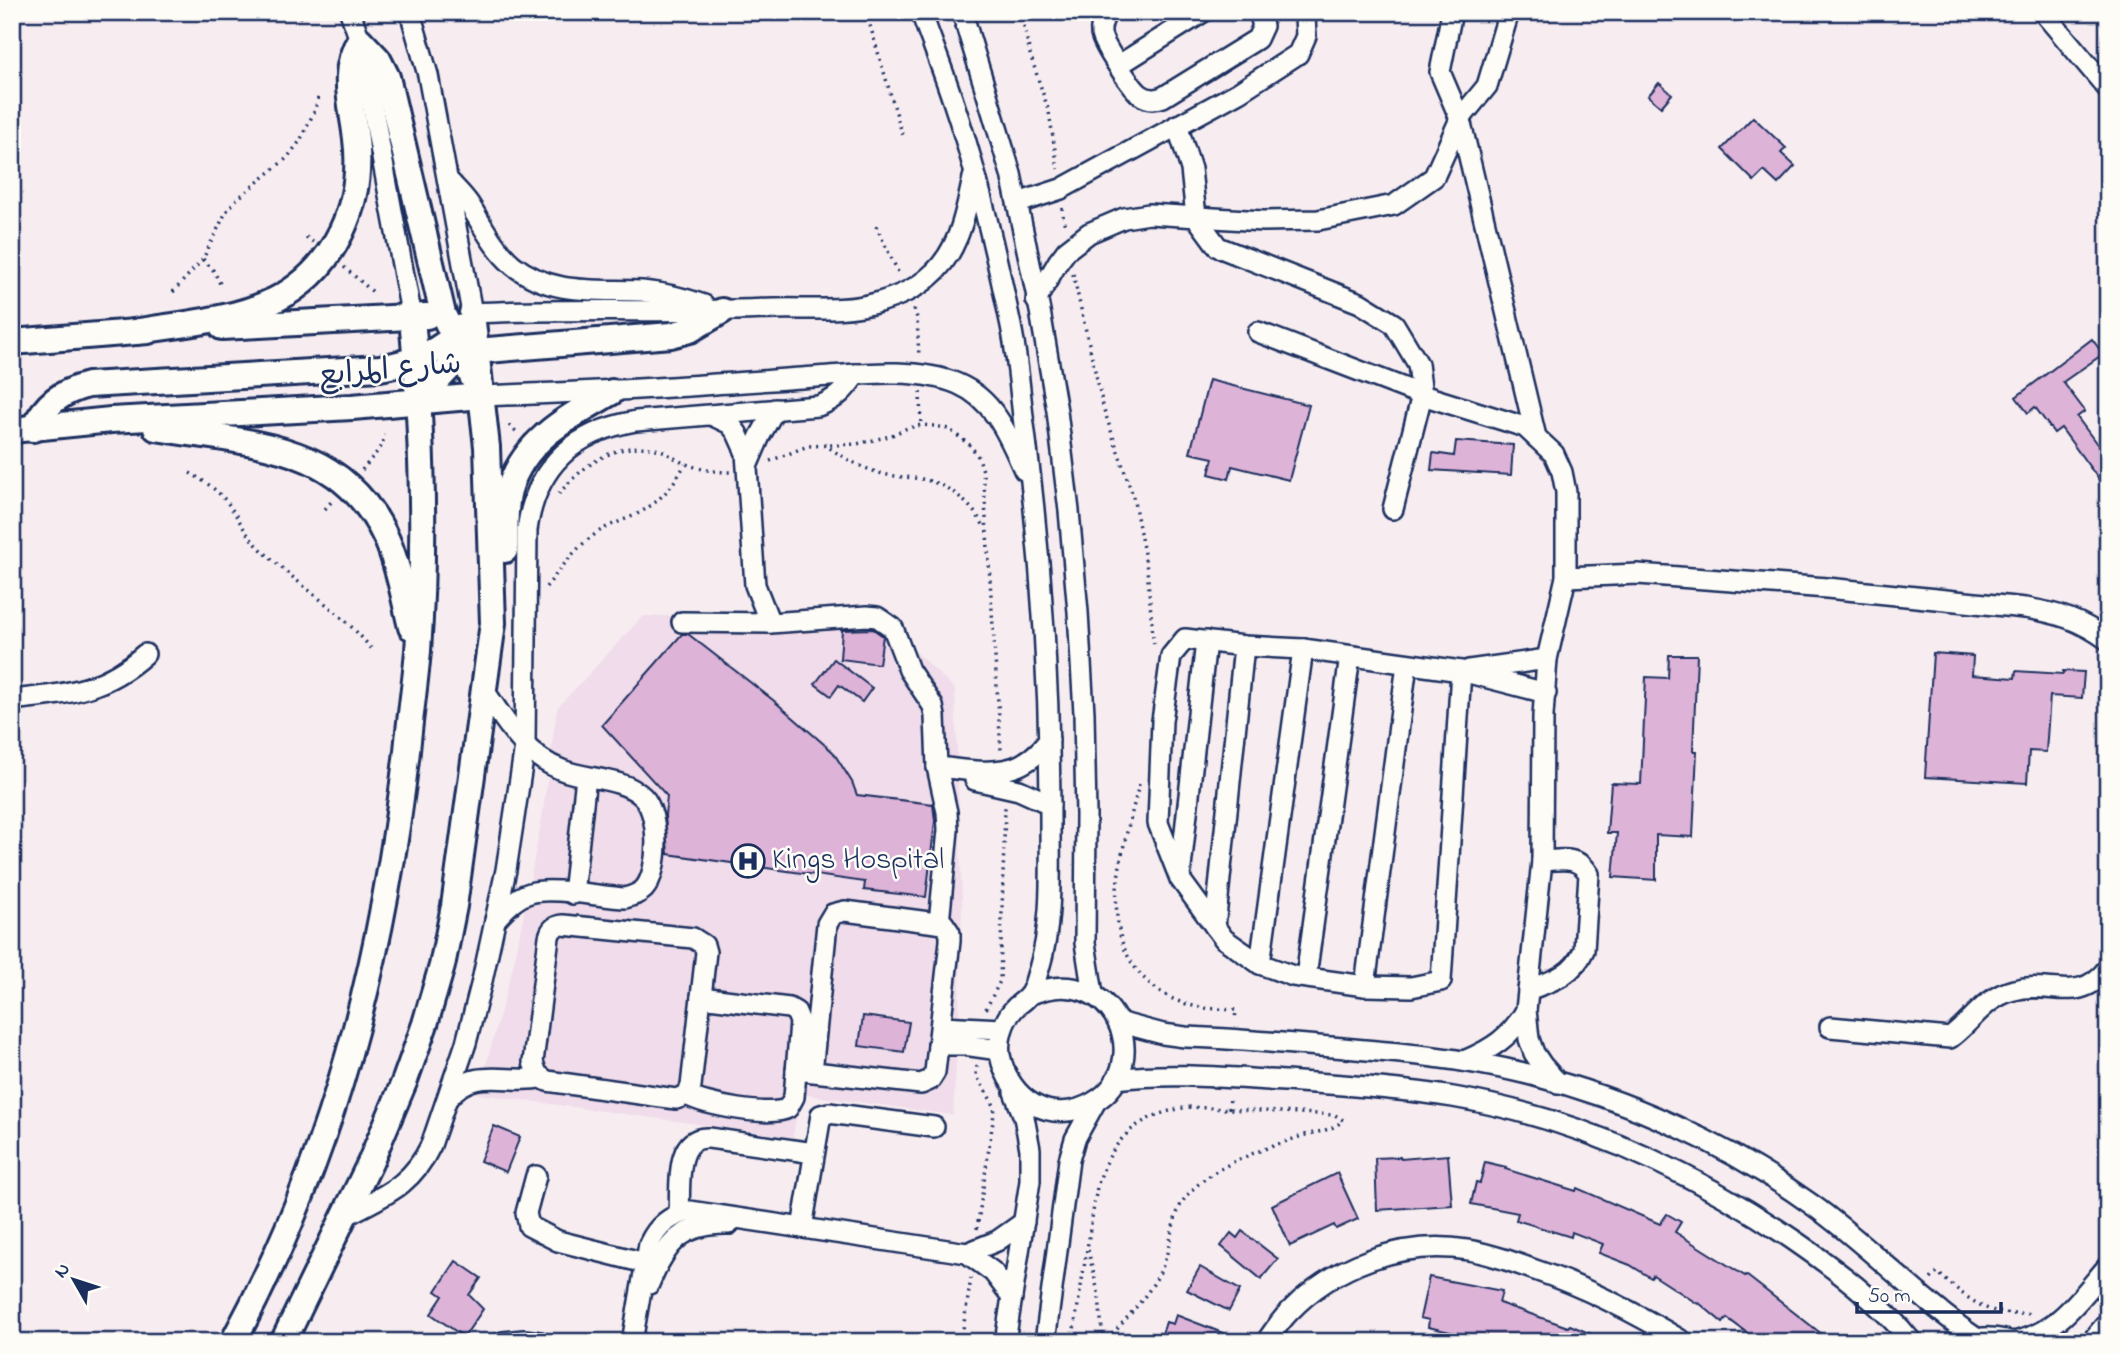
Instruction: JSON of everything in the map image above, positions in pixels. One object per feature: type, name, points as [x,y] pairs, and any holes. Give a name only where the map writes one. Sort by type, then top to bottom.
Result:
[{"type":"main road","points":[[134,332],[238,313],[274,300],[297,286],[328,254],[346,223],[354,196],[358,169],[348,80],[349,64],[360,40],[378,59],[387,77],[443,314],[457,352]]},
{"type":"main road","points":[[23,429],[54,399],[70,389],[88,385],[380,368],[457,352],[671,335],[690,330],[722,311]]},
{"type":"main road","name":"شارع المرابع","points":[[12,342],[134,332],[472,313],[457,352],[474,396],[352,407],[111,420],[23,429]]},
{"type":"main road","points":[[412,318],[457,352]]},
{"type":"main road","points":[[233,1342],[264,1284],[305,1191],[336,1102],[362,1011],[383,919],[398,826],[418,653],[421,592],[420,399],[412,318]]},
{"type":"main road","points":[[420,399],[457,352]]},
{"type":"main road","points":[[492,623],[503,581],[509,493],[517,470],[525,456],[544,435],[612,391]]},
{"type":"main road","points":[[284,1342],[370,1163],[405,1080],[442,966],[454,906],[492,623],[486,447],[474,396]]},
{"type":"main road","points":[[111,420],[283,449],[306,457],[349,484],[365,501],[389,543],[418,653]]},
{"type":"street","points":[[350,12],[360,40],[412,318]]},
{"type":"street","points":[[410,12],[428,75],[472,313],[722,311],[874,304],[908,291],[929,277],[949,254],[962,227],[974,172]]},
{"type":"street","points":[[921,12],[954,104],[974,172],[1011,326],[1032,487],[1041,583],[1050,804],[1046,938],[1040,967],[1029,995]]},
{"type":"street","points":[[962,12],[1018,203],[1036,300],[1041,311],[1057,411],[1078,612],[1086,777],[1086,943],[1093,994]]},
{"type":"street","points":[[1107,12],[1101,34],[1135,89],[1145,98],[1163,97],[1245,48],[1261,33],[1259,12]]},
{"type":"street","points":[[1119,65],[1203,12]]},
{"type":"street","points":[[1018,203],[1060,189],[1202,112],[1298,54],[1306,36],[1306,16],[1303,12]]},
{"type":"street","points":[[1452,12],[1440,72],[1461,119],[1536,437]]},
{"type":"street","points":[[1036,300],[1067,250],[1088,233],[1124,218],[1149,214],[1263,221],[1318,220],[1394,205],[1434,177],[1461,119],[1487,86],[1509,12]]},
{"type":"street","points":[[2043,12],[2108,89]]},
{"type":"street","points":[[1245,48],[1262,77]]},
{"type":"street","points":[[1185,85],[1202,112]]},
{"type":"street","points":[[1177,125],[1191,169],[1196,217],[1217,247],[1360,303],[1394,324],[1418,364],[1422,395],[1393,509]]},
{"type":"street","points":[[448,179],[501,252],[531,276],[567,289],[660,294],[722,311]]},
{"type":"street","points":[[1258,332],[1422,395],[1525,427],[1554,454],[1562,472],[1566,492],[1566,577],[1547,659],[1543,716],[1542,861],[1527,1000],[1529,1039],[1534,1053],[1558,1083]]},
{"type":"street","points":[[474,396],[612,391],[856,374],[919,374],[939,377],[961,385],[982,399],[998,417],[1032,487]]},
{"type":"street","points":[[345,1216],[400,1186],[413,1174],[431,1145],[479,994],[506,870],[526,746],[527,530],[530,510],[545,473],[576,443],[615,425],[818,406],[843,393],[856,374]]},
{"type":"street","points":[[748,467],[760,436],[775,409]]},
{"type":"street","points":[[711,415],[730,424],[743,443],[748,467],[755,584],[769,623]]},
{"type":"street","points":[[1566,577],[1638,574],[1828,588],[2025,608],[2054,613],[2083,623],[2108,640]]},
{"type":"street","points":[[682,622],[769,623],[867,616],[886,621],[898,637],[909,670],[933,706],[937,726],[938,773],[947,812],[948,830],[939,923]]},
{"type":"street","points":[[1461,671],[1441,981],[1411,988],[1365,986],[1293,976],[1259,964],[1224,939],[1180,880],[1158,822],[1162,721],[1171,656],[1185,639],[1303,649],[1461,671],[1546,693]]},
{"type":"street","points":[[1180,880],[1206,641]]},
{"type":"street","points":[[1215,927],[1244,646]]},
{"type":"street","points":[[1259,964],[1303,649]]},
{"type":"street","points":[[12,700],[90,688],[120,674],[145,654]]},
{"type":"street","points":[[1306,977],[1350,656]]},
{"type":"street","points":[[1461,671],[1547,659]]},
{"type":"street","points":[[1365,986],[1407,664]]},
{"type":"street","points":[[485,690],[510,729],[526,746],[553,766],[633,789],[647,801],[654,818],[653,860],[649,881],[643,890],[625,898],[530,892],[506,907],[495,920]]},
{"type":"street","points":[[938,773],[1012,769],[1032,759],[1049,740]]},
{"type":"street","points":[[938,773],[1019,790],[1050,804]]},
{"type":"street","points":[[573,894],[586,777]]},
{"type":"street","points":[[1464,1061],[1487,1052],[1510,1034],[1527,1000],[1566,975],[1584,950],[1589,874],[1585,867],[1571,859],[1542,861]]},
{"type":"street","points":[[604,929],[608,897]]},
{"type":"street","points":[[782,1112],[793,1103],[816,1033],[827,924],[833,914],[845,911],[939,923],[947,928],[950,941],[935,1072],[926,1083],[804,1071]]},
{"type":"street","points":[[556,926],[699,940],[706,952],[701,997],[691,1086],[687,1095],[676,1100],[548,1081],[541,1078],[534,1069],[550,931],[556,926]]},
{"type":"street","points":[[1830,1027],[1950,1038],[1989,1001],[2014,990],[2044,988],[2069,991],[2098,980],[2108,968]]},
{"type":"street","points":[[796,1012],[806,997],[821,986]]},
{"type":"street","points":[[1005,1342],[1030,1181],[1030,1149],[1024,1117],[1004,1074],[999,1049],[1002,1029],[1013,1010],[1029,995],[1045,988],[1078,988],[1093,994],[1108,1006],[1118,1022],[1124,1041],[1123,1060],[1108,1091],[1096,1101],[1079,1109],[1061,1111],[1042,1108],[1026,1100],[1012,1087]]},
{"type":"street","points":[[701,997],[789,1008],[796,1012],[800,1022],[804,1071]]},
{"type":"street","points":[[1118,1022],[1163,1034],[1382,1051],[1464,1061],[1528,1074],[1629,1107],[1692,1134],[1753,1166],[1811,1204],[1854,1237],[1971,1340],[1995,1337],[2014,1342],[2045,1332],[2108,1266]]},
{"type":"street","points":[[940,1035],[1002,1029]]},
{"type":"street","points":[[940,1035],[964,1045],[999,1049]]},
{"type":"street","points":[[1116,1079],[1176,1074],[1376,1088],[1454,1097],[1531,1115],[1606,1139],[1678,1171],[1763,1220],[1842,1276],[1912,1342]]},
{"type":"street","points":[[448,1098],[455,1089],[474,1079],[541,1078]]},
{"type":"street","points":[[687,1095],[701,1102],[782,1112],[819,1121]]},
{"type":"street","points":[[1045,1342],[1069,1160],[1075,1139],[1096,1101]]},
{"type":"street","points":[[802,1228],[821,1115],[829,1113],[934,1127]]},
{"type":"street","points":[[679,1213],[683,1155],[688,1145],[698,1138],[814,1153]]},
{"type":"street","points":[[536,1175],[526,1213],[528,1226],[558,1241],[645,1263]]},
{"type":"street","points":[[632,1342],[649,1244],[654,1234],[669,1218],[679,1213],[701,1211],[776,1225],[967,1253],[993,1272],[1012,1297]]},
{"type":"street","points":[[967,1253],[998,1241],[1024,1223]]},
{"type":"street","points":[[639,1311],[661,1256],[679,1236],[703,1225],[776,1225]]},
{"type":"street","points":[[1266,1342],[1287,1313],[1316,1287],[1351,1266],[1389,1253],[1428,1247],[1468,1250],[1507,1260],[1574,1284],[1640,1315],[1684,1342]]},
{"type":"street","points":[[2091,1342],[2108,1322]]},
{"type":"street","points":[[503,1342],[540,1342]]},
{"type":"path","points":[[295,12],[302,18]]},
{"type":"path","points":[[866,12],[903,136]]},
{"type":"path","points":[[1021,12],[1036,75],[1049,112],[1067,250],[1101,398],[1133,496],[1149,582],[1154,657]]},
{"type":"path","points":[[173,292],[204,259],[226,212],[237,199],[287,158],[300,141],[315,110],[319,94]]},
{"type":"path","points":[[876,226],[908,291],[917,318],[921,425]]},
{"type":"path","points":[[204,259],[214,271],[222,288]]},
{"type":"path","points":[[556,497],[596,460],[623,449],[651,448],[665,452],[685,464],[716,472],[748,467],[792,451],[824,444],[840,446],[874,441],[921,425],[948,429],[961,436],[979,458],[983,471],[1003,771]]},
{"type":"path","points":[[824,444],[869,470],[920,479],[953,491],[978,514],[986,529]]},
{"type":"path","points":[[543,580],[542,591],[578,548],[594,535],[644,511],[657,501],[668,490],[685,464]]},
{"type":"path","points":[[190,473],[218,493],[253,541],[334,608],[373,651]]},
{"type":"path","points":[[1140,778],[1117,888],[1118,929],[1123,948],[1145,981],[1161,992],[1197,1007],[1236,1010],[1233,1040]]},
{"type":"path","points":[[1229,1109],[1231,1078]]},
{"type":"path","points":[[1072,1342],[1097,1187],[1114,1147],[1130,1130],[1148,1118],[1169,1110],[1190,1107],[1335,1115],[1343,1120],[1336,1126],[1304,1135],[1221,1169],[1195,1187],[1177,1211],[1167,1256],[1153,1285],[1104,1342]]},
{"type":"path","points":[[1088,1248],[1099,1296],[1104,1342]]},
{"type":"path","points":[[1918,1293],[1937,1272],[1968,1298],[1988,1310],[2018,1315],[2041,1311]]},
{"type":"path","points":[[1874,1342],[1872,1340],[1892,1321]]},
{"type":"shaded area","name":"Kings Hospital","points":[[643,616],[878,616],[955,689],[962,903],[953,1115],[800,1094],[793,1137],[478,1094],[515,959],[542,818],[557,708]]},
{"type":"building","points":[[1659,83],[1672,94],[1661,107],[1648,96]]},
{"type":"building","points":[[1753,117],[1786,148],[1781,153],[1795,166],[1778,184],[1764,171],[1754,181],[1722,149]]},
{"type":"building","points":[[2092,339],[2103,354],[2063,382],[2085,411],[2077,417],[2108,459],[2108,492],[2061,428],[2054,433],[2035,407],[2028,413],[2016,397]]},
{"type":"building","points":[[1209,380],[1309,405],[1289,480],[1232,466],[1229,479],[1209,474],[1213,458],[1190,453]]},
{"type":"building","points":[[1456,441],[1513,445],[1511,475],[1431,470],[1433,453],[1454,456]]},
{"type":"building","points":[[873,629],[883,636],[879,664],[840,659],[842,630]]},
{"type":"building","points":[[682,634],[688,634],[773,700],[833,752],[857,795],[933,804],[935,821],[926,897],[864,890],[865,882],[668,854],[665,815],[667,796],[602,725]]},
{"type":"building","points":[[1933,653],[1973,656],[1972,675],[2015,678],[2016,671],[2063,674],[2063,671],[2084,672],[2082,698],[2050,696],[2046,752],[2029,751],[2027,783],[1925,777]]},
{"type":"building","points":[[1669,655],[1697,655],[1693,751],[1697,751],[1693,837],[1656,835],[1656,880],[1613,877],[1617,833],[1607,833],[1611,783],[1641,784],[1646,677],[1668,678]]},
{"type":"building","points":[[834,659],[872,688],[862,702],[839,685],[831,696],[815,684]]},
{"type":"building","points":[[863,1016],[909,1022],[904,1052],[859,1046]]},
{"type":"building","points":[[494,1126],[520,1137],[506,1172],[480,1161]]},
{"type":"building","points":[[1448,1155],[1452,1205],[1377,1210],[1375,1158]]},
{"type":"building","points":[[1485,1162],[1576,1191],[1577,1188],[1660,1224],[1667,1214],[1681,1222],[1675,1232],[1746,1275],[1832,1342],[1746,1342],[1751,1336],[1727,1318],[1723,1323],[1699,1303],[1653,1275],[1651,1278],[1630,1265],[1599,1253],[1603,1244],[1572,1232],[1571,1237],[1516,1220],[1518,1213],[1471,1204],[1476,1182],[1480,1183]]},
{"type":"building","points":[[1337,1173],[1358,1219],[1336,1229],[1334,1225],[1290,1246],[1272,1205]]},
{"type":"building","points":[[1242,1231],[1278,1259],[1261,1279],[1221,1246],[1231,1233],[1237,1238]]},
{"type":"building","points":[[456,1261],[481,1278],[469,1295],[483,1309],[464,1337],[431,1314],[443,1296],[436,1291]]},
{"type":"building","points":[[1200,1267],[1240,1290],[1229,1311],[1187,1290]]},
{"type":"building","points":[[1429,1277],[1502,1291],[1499,1303],[1568,1327],[1570,1325],[1610,1342],[1494,1342],[1428,1327],[1429,1320],[1420,1318]]},
{"type":"building","points":[[1176,1315],[1241,1342],[1174,1342],[1161,1337],[1166,1322],[1173,1324]]},
{"type":"place","name":"Kings Hospital","points":[[748,861]]}]
